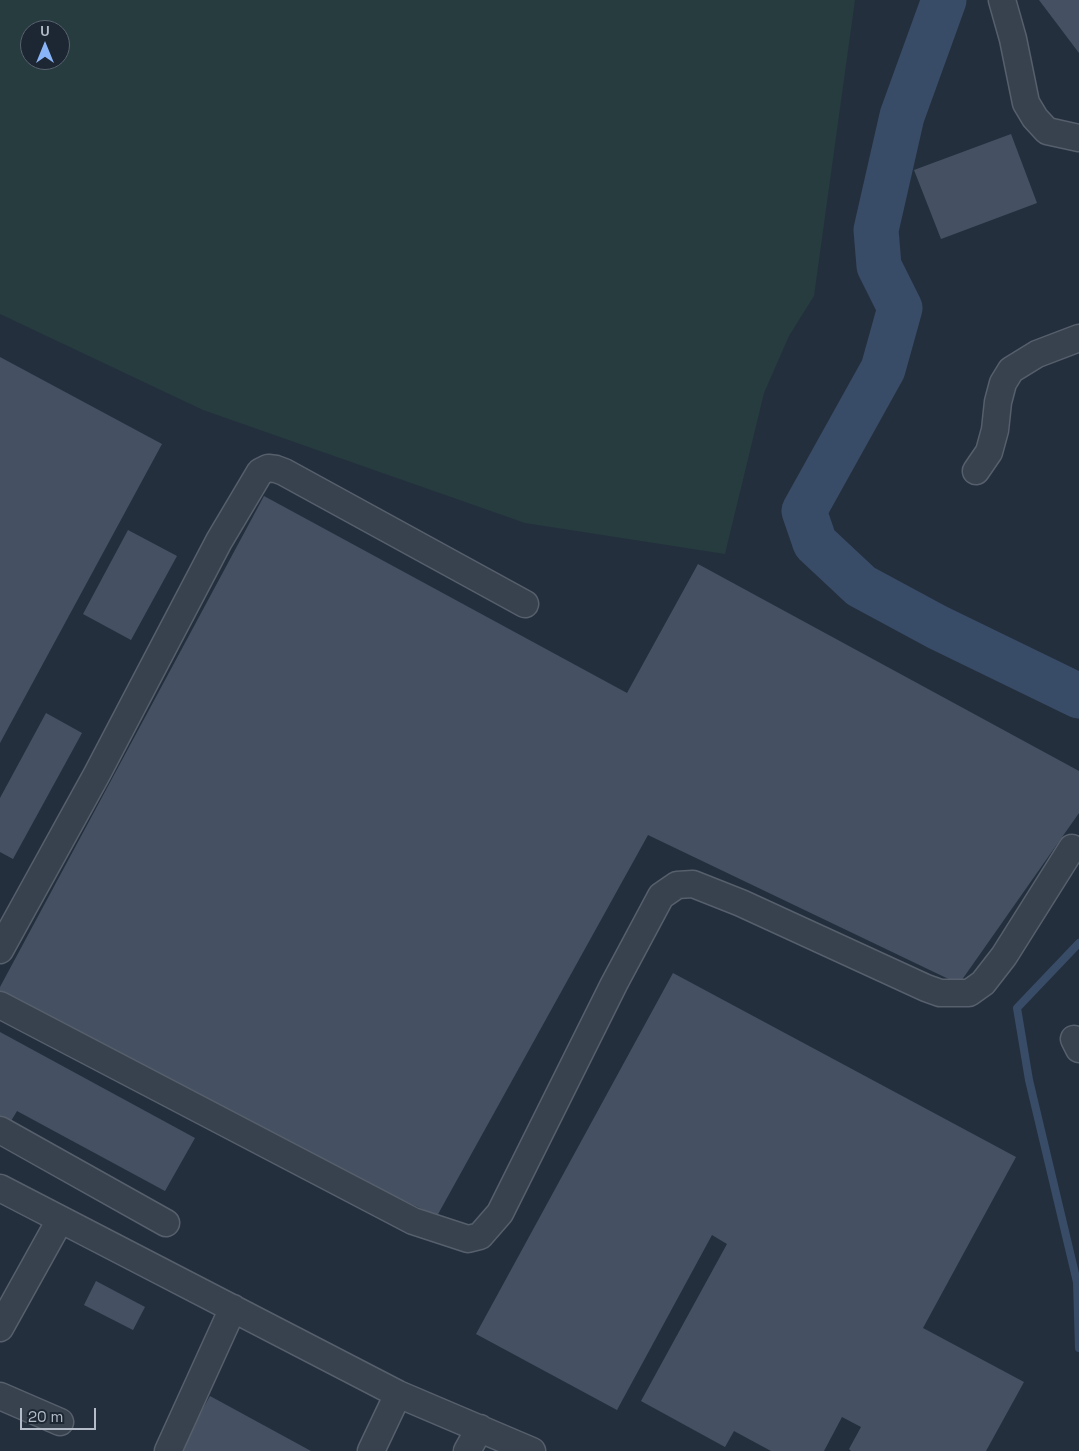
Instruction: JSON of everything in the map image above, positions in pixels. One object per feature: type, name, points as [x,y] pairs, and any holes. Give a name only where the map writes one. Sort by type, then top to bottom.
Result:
[{"type":"lane","points":[[1002,0],[1013,39],[1026,103],[1035,118],[1047,131],[1079,138]]},
{"type":"lane","points":[[976,471],[989,452],[995,430],[998,402],[1003,383],[1011,370],[1037,354],[1079,338]]},
{"type":"lane","points":[[0,950],[97,774],[219,541],[260,472],[268,468],[284,472],[525,604]]},
{"type":"lane","points":[[0,1005],[413,1220],[468,1239],[480,1236],[500,1213],[614,984],[661,896],[677,885],[693,884],[741,903],[940,993],[969,993],[983,983],[1004,956],[1072,848]]},
{"type":"lane","points":[[0,1130],[166,1223]]},
{"type":"lane","points":[[0,1188],[398,1394],[532,1451]]},
{"type":"lane","points":[[0,1328],[60,1220]]},
{"type":"lane","points":[[168,1451],[233,1308]]},
{"type":"lane","points":[[371,1451],[398,1394]]},
{"type":"lane","points":[[0,1396],[60,1422]]},
{"type":"lane","points":[[467,1451],[480,1428]]},
{"type":"green space","points":[[0,0],[855,0],[814,296],[789,336],[764,393],[725,554],[525,523],[203,410],[0,314]]},
{"type":"building","points":[[1039,0],[1079,0],[1079,53]]},
{"type":"building","points":[[1011,134],[1037,203],[941,239],[914,170]]},
{"type":"building","points":[[0,357],[162,444],[0,743]]},
{"type":"building","points":[[264,496],[627,693],[698,564],[1079,771],[1079,813],[959,984],[648,835],[437,1216],[392,1195],[0,995],[0,987]]},
{"type":"building","points":[[128,530],[177,556],[131,640],[83,614]]},
{"type":"building","points":[[46,713],[82,733],[13,859],[0,852],[0,798]]},
{"type":"building","points":[[673,973],[1016,1157],[923,1328],[1024,1382],[986,1451],[851,1451],[849,1449],[861,1427],[842,1417],[824,1451],[771,1451],[734,1431],[725,1447],[641,1401],[727,1244],[712,1235],[617,1410],[476,1334]]},
{"type":"building","points":[[0,1032],[195,1138],[165,1191],[17,1111],[8,1126],[0,1122]]},
{"type":"building","points":[[96,1281],[145,1307],[133,1330],[84,1305]]},
{"type":"building","points":[[210,1396],[311,1451],[179,1451]]},
{"type":"waterway","points":[[944,0],[902,116],[876,230],[879,266],[900,308],[883,369],[804,511],[815,543],[861,586],[937,627],[1079,696]]},
{"type":"waterway","points":[[1079,943],[1017,1008],[1029,1080],[1077,1282],[1079,1348]]}]
